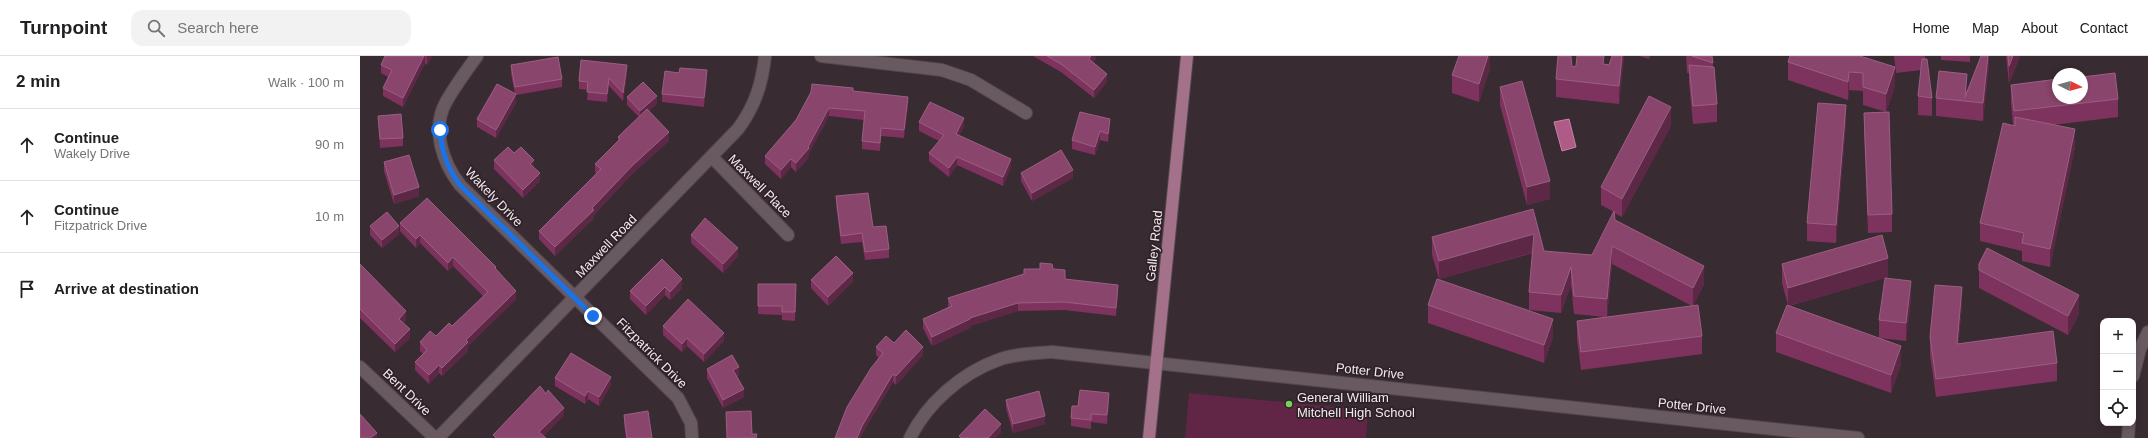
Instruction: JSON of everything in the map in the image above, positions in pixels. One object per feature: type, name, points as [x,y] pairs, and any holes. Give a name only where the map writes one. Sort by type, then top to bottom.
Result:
[{"type":"main road","name":"Galley Road","points":[[1149,438],[1187,56]]},
{"type":"street","name":"Wakely Drive","points":[[477,56],[445,103],[441,116],[440,130],[444,160],[450,172],[460,185],[575,298]]},
{"type":"street","name":"Maxwell Road","points":[[438,438],[738,129],[752,108],[762,81],[765,56]]},
{"type":"street","points":[[821,56],[942,70],[971,80],[1026,113]]},
{"type":"street","name":"Maxwell Place","points":[[712,157],[788,235]]},
{"type":"street","name":"Fitzpatrick Drive","points":[[575,298],[678,398],[691,423],[692,438]]},
{"type":"street","points":[[2136,364],[2140,349],[2148,332]]},
{"type":"street","name":"Potter Drive","points":[[910,438],[929,410],[945,393],[964,378],[999,359],[1052,352],[1858,438]]},
{"type":"street","name":"Bent Drive","points":[[360,367],[435,438]]},
{"type":"street","points":[[2128,438],[2129,426]]},
{"type":"shaded area","points":[[1569,119],[1576,147],[1562,151],[1554,122]]},
{"type":"shaded area","points":[[1189,393],[1368,410],[1366,438],[1185,438]]},
{"type":"building","points":[[385,56],[424,56],[403,98],[383,88],[392,70],[381,65]]},
{"type":"building","points":[[1047,56],[1091,56],[1089,59],[1107,74],[1094,90],[1061,64]]},
{"type":"building","points":[[1459,56],[1488,56],[1479,84],[1452,75]]},
{"type":"building","points":[[1558,56],[1571,56],[1572,67],[1576,66],[1577,56],[1604,56],[1603,64],[1609,65],[1612,56],[1622,56],[1619,86],[1556,79]]},
{"type":"building","points":[[1692,56],[1712,56],[1713,63]]},
{"type":"building","points":[[1790,56],[1860,56],[1895,67],[1886,94],[1863,87],[1863,73],[1849,72],[1848,82],[1788,62]]},
{"type":"building","points":[[1981,56],[1988,56],[1983,103],[1936,98],[1939,71],[1967,74],[1965,97]]},
{"type":"building","points":[[2008,56],[2013,56],[2009,66]]},
{"type":"building","points":[[558,57],[562,79],[515,87],[511,65]]},
{"type":"building","points":[[1922,59],[1927,59],[1932,98],[1918,96]]},
{"type":"building","points":[[581,60],[627,65],[623,93],[609,78],[607,94],[587,92],[588,82],[579,81]]},
{"type":"building","points":[[1689,65],[1714,67],[1717,104],[1693,106]]},
{"type":"building","points":[[680,68],[707,70],[704,98],[662,94],[665,71],[679,73]]},
{"type":"building","points":[[2115,73],[2118,99],[2088,102],[2088,76]]},
{"type":"building","points":[[2052,80],[2052,104],[2075,104],[2014,111],[2011,85]]},
{"type":"building","points":[[1522,81],[1550,181],[1527,187],[1500,87]]},
{"type":"building","points":[[643,82],[657,96],[640,111],[627,97]]},
{"type":"building","points":[[497,84],[516,94],[496,130],[477,119]]},
{"type":"building","points":[[812,84],[853,88],[853,91],[908,97],[904,130],[881,128],[880,143],[862,141],[865,111],[829,108],[808,147],[809,148],[796,163],[791,159],[781,170],[765,156],[796,120],[811,92]]},
{"type":"building","points":[[1649,96],[1671,107],[1622,199],[1601,187]]},
{"type":"building","points":[[930,102],[964,118],[956,134],[1011,159],[1003,177],[957,157],[949,168],[929,153],[944,135],[919,122]]},
{"type":"building","points":[[1818,103],[1846,105],[1836,225],[1807,223]]},
{"type":"building","points":[[647,109],[669,132],[632,166],[592,208],[594,210],[555,247],[539,231],[601,169],[595,164],[620,139],[618,137]]},
{"type":"building","points":[[1080,112],[1110,119],[1108,134],[1100,131],[1095,147],[1072,140]]},
{"type":"building","points":[[1889,112],[1892,214],[1868,215],[1864,113]]},
{"type":"building","points":[[401,114],[403,138],[380,139],[378,116]]},
{"type":"building","points":[[2015,117],[2075,129],[2050,249],[2022,243],[2024,233],[1980,223],[2003,123],[2015,126]]},
{"type":"building","points":[[508,147],[514,153],[521,147],[534,160],[530,164],[540,173],[523,190],[494,160]]},
{"type":"building","points":[[1061,150],[1073,170],[1032,193],[1021,173]]},
{"type":"building","points":[[409,155],[419,187],[394,195],[384,162]]},
{"type":"building","points":[[868,193],[873,227],[886,226],[889,249],[865,252],[862,233],[841,236],[836,196]]},
{"type":"building","points":[[427,198],[496,267],[495,268],[516,291],[466,340],[468,342],[442,368],[439,365],[429,375],[415,362],[427,350],[420,342],[430,331],[436,336],[449,323],[452,326],[488,292],[453,257],[448,263],[420,235],[416,239],[400,223]]},
{"type":"building","points":[[1533,209],[1544,251],[1592,255],[1614,211],[1615,220],[1704,266],[1693,288],[1612,246],[1607,299],[1574,296],[1571,267],[1561,295],[1529,292],[1534,234],[1439,261],[1432,237]]},
{"type":"building","points":[[387,212],[399,226],[382,240],[370,226]]},
{"type":"building","points":[[705,218],[738,248],[723,264],[691,235]]},
{"type":"building","points":[[1882,235],[1888,258],[1788,288],[1782,264]]},
{"type":"building","points":[[1987,248],[2079,295],[2068,316],[1979,270],[1979,264]]},
{"type":"building","points":[[836,256],[853,273],[828,297],[811,280]]},
{"type":"building","points":[[662,259],[682,279],[670,292],[665,287],[646,306],[630,291]]},
{"type":"building","points":[[1040,263],[1052,264],[1053,269],[1065,270],[1065,279],[1118,285],[1116,308],[1064,302],[1018,303],[970,318],[932,337],[923,319],[952,306],[948,298],[1024,274],[1024,269],[1040,269]]},
{"type":"building","points":[[360,264],[406,311],[399,319],[410,329],[395,344],[360,309]]},
{"type":"building","points":[[1885,278],[1911,281],[1906,323],[1879,320]]},
{"type":"building","points":[[1437,279],[1553,319],[1544,345],[1428,305]]},
{"type":"building","points":[[758,284],[796,284],[795,312],[782,312],[782,306],[758,306]]},
{"type":"building","points":[[1935,285],[1962,287],[1957,344],[2053,331],[2057,363],[1936,379],[1930,337]]},
{"type":"building","points":[[688,299],[724,333],[704,354],[687,338],[682,344],[663,326]]},
{"type":"building","points":[[1698,305],[1702,336],[1581,352],[1577,321]]},
{"type":"building","points":[[1787,305],[1901,346],[1891,375],[1776,333]]},
{"type":"building","points":[[906,330],[923,347],[896,376],[893,374],[862,426],[857,438],[835,438],[847,407],[871,368],[883,353],[876,347],[886,336],[894,343]]},
{"type":"building","points":[[571,353],[611,377],[599,397],[588,391],[585,396],[555,378]]},
{"type":"building","points":[[732,355],[739,367],[733,370],[744,389],[723,400],[707,369]]},
{"type":"building","points":[[540,386],[546,394],[548,390],[564,408],[539,432],[546,438],[496,438],[493,435]]},
{"type":"building","points":[[1080,390],[1109,393],[1107,415],[1091,414],[1091,420],[1071,418],[1072,406],[1078,406]]},
{"type":"building","points":[[1039,391],[1045,416],[1013,424],[1006,400]]},
{"type":"building","points":[[985,409],[1001,424],[988,438],[961,438],[959,436]]},
{"type":"building","points":[[648,411],[652,438],[627,438],[624,415]]},
{"type":"building","points":[[751,411],[752,434],[757,434],[756,438],[727,438],[726,412]]},
{"type":"building","points":[[360,414],[377,433],[370,438],[360,438]]},
{"type":"place","name":"General William Mitchell High School","points":[[1289,404]]},
{"type":"route","points":[[440,130],[444,160],[450,172],[460,185],[593,316]]}]
